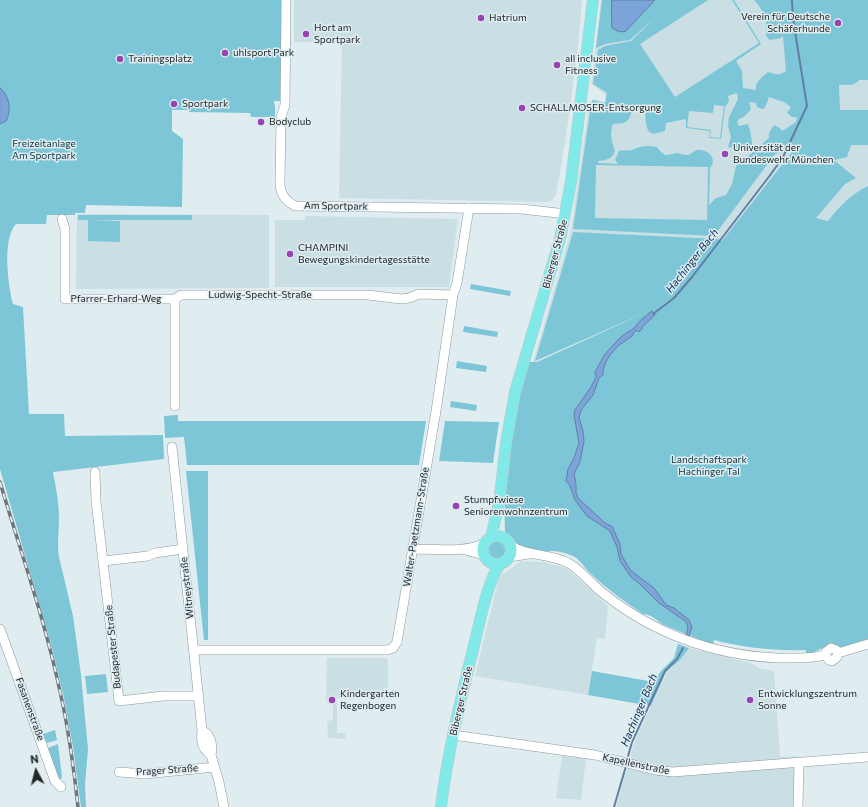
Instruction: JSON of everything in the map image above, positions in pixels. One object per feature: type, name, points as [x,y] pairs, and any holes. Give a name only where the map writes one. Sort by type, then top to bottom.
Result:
[{"type":"main road","name":"Biberger Straße","points":[[488,540],[499,504],[506,443],[515,392],[566,214],[593,0]]},
{"type":"main road","name":"Biberger Straße","points":[[499,504],[501,526],[507,541]]},
{"type":"main road","points":[[495,536],[507,541],[510,553],[505,560],[492,563],[486,558],[483,552],[488,540],[495,536]]},
{"type":"main road","name":"Biberger Straße","points":[[486,558],[488,566],[486,597]]},
{"type":"main road","name":"Biberger Straße","points":[[441,807],[453,735],[486,597],[497,568],[505,560]]},
{"type":"street","name":"Am Sportpark","points":[[286,0],[285,105],[281,117],[280,184],[284,199],[295,206],[522,209],[566,214]]},
{"type":"street","name":"Walter-Paetzmann-Straße","points":[[194,650],[370,650],[393,648],[398,639],[436,411],[453,295],[457,284],[469,208]]},
{"type":"street","name":"Pfarrer-Erhard-Weg","points":[[62,219],[65,229],[65,299],[175,300]]},
{"type":"street","name":"Ludwig-Specht-Straße","points":[[175,300],[180,295],[368,295],[401,299],[419,294],[453,295]]},
{"type":"street","points":[[175,300],[175,406]]},
{"type":"street","name":"Witneystraße","points":[[172,447],[202,730],[208,735],[211,741],[211,755],[224,807]]},
{"type":"street","name":"Budapester Straße","points":[[95,472],[96,500],[119,701],[163,696],[199,696]]},
{"type":"street","points":[[411,554],[480,546],[488,540]]},
{"type":"street","points":[[507,541],[514,548],[569,563],[604,594],[637,616],[652,625],[691,643],[745,656],[786,658],[816,658],[826,655],[828,650],[831,648],[836,650],[838,653],[868,644]]},
{"type":"street","points":[[103,561],[148,556],[155,553],[183,549]]},
{"type":"street","points":[[460,549],[480,554],[486,558]]},
{"type":"street","points":[[505,560],[513,556],[536,554]]},
{"type":"street","name":"Fasanenstraße","points":[[0,629],[55,781],[61,787]]},
{"type":"street","name":"Kapellenstraße","points":[[453,735],[586,754],[673,772],[868,757]]},
{"type":"street","points":[[798,807],[799,762]]},
{"type":"street","name":"Prager Straße","points":[[119,772],[145,774],[215,767]]},
{"type":"shaded area","points":[[294,0],[582,0],[578,47],[565,143],[556,195],[550,202],[339,198],[342,43],[294,42]]},
{"type":"shaded area","name":"Universität der Bundeswehr München","points":[[601,0],[868,0],[868,212],[533,363],[571,230],[589,104],[593,99],[605,102],[606,95],[591,84]]},
{"type":"shaded area","points":[[612,0],[655,0],[626,31],[622,32],[612,28]]},
{"type":"shaded area","points":[[0,88],[6,95],[9,103],[9,112],[6,121],[0,124]]},
{"type":"shaded area","points":[[77,214],[269,215],[269,288],[76,289]]},
{"type":"shaded area","points":[[305,216],[458,219],[449,287],[275,287],[275,220],[305,220]]},
{"type":"shaded area","points":[[652,311],[655,315],[642,327],[642,329],[639,332],[636,330],[632,336],[620,344],[611,354],[604,366],[603,375],[599,378],[593,395],[581,410],[579,418],[584,441],[580,462],[574,474],[576,493],[578,498],[605,523],[613,527],[620,544],[621,554],[630,570],[654,588],[666,605],[674,608],[689,620],[692,627],[689,636],[686,635],[688,628],[685,621],[659,603],[631,577],[620,561],[617,547],[610,531],[587,516],[575,500],[570,486],[566,481],[568,469],[574,458],[579,443],[574,415],[575,410],[591,387],[596,377],[595,372],[605,354],[622,336],[633,329]]},
{"type":"shaded area","points":[[521,561],[542,562],[563,567],[571,572],[608,606],[605,639],[597,638],[588,695],[475,676],[499,577]]},
{"type":"shaded area","points":[[689,648],[751,663],[759,668],[774,671],[780,757],[796,756],[794,807],[616,807],[634,743],[667,672],[680,660]]},
{"type":"shaded area","name":"Kindergarten Regenbogen","points":[[327,658],[387,658],[388,686],[380,694],[337,698],[337,733],[345,733],[345,739],[328,737],[327,722],[333,719],[333,706],[326,702]]},
{"type":"shaded area","points":[[562,756],[586,759],[581,800],[556,798]]},
{"type":"green space","name":"Freizeitanlage Am Sportpark","points":[[0,0],[282,0],[281,101],[274,101],[275,117],[251,117],[250,113],[189,112],[189,110],[172,110],[172,131],[183,139],[182,207],[86,205],[85,213],[75,213],[75,215],[47,215],[46,224],[16,224],[9,240],[7,262],[11,296],[13,304],[23,307],[29,414],[64,414],[65,436],[163,435],[164,459],[53,472],[59,519],[59,557],[73,616],[81,675],[88,749],[85,784],[86,807],[81,807],[73,747],[63,693],[52,648],[0,469]]},
{"type":"green space","name":"Landschaftspark Hachinger Tal","points":[[602,0],[708,0],[640,44],[675,97],[759,43],[732,0],[734,0],[761,44],[736,61],[742,71],[743,88],[756,90],[758,82],[768,72],[779,74],[786,71],[783,36],[781,38],[770,40],[766,36],[764,16],[754,0],[868,0],[868,80],[859,80],[855,84],[839,85],[840,110],[868,110],[868,145],[851,145],[847,157],[834,160],[856,178],[845,184],[816,218],[828,221],[846,201],[868,186],[868,641],[841,649],[829,645],[810,654],[806,654],[806,650],[760,648],[714,640],[713,645],[664,625],[652,617],[643,614],[603,585],[578,559],[573,556],[560,552],[546,552],[518,546],[505,532],[507,468],[518,404],[528,362],[537,362],[651,310],[535,361],[573,232],[718,239],[722,241],[796,147],[775,154],[714,236],[573,229],[591,104],[593,100],[605,103],[607,93],[593,84],[598,50],[605,46],[631,41],[656,17],[630,40],[605,44],[596,48]],"holes":[[[737,93],[738,99],[729,117],[728,126],[731,137],[728,147],[745,150],[753,148],[748,124],[739,126],[737,122],[751,109],[749,102],[756,103],[757,107],[762,109],[765,108],[769,97],[784,102],[791,107],[787,113],[792,117],[797,117],[796,122],[784,130],[781,130],[774,125],[769,133],[769,138],[746,158],[740,161],[736,166],[732,184],[726,195],[716,198],[709,205],[710,168],[713,161],[711,155],[705,151],[697,150],[688,155],[678,153],[665,155],[657,147],[644,146],[631,150],[619,151],[615,160],[618,164],[598,163],[599,161],[609,159],[614,154],[615,151],[611,135],[613,124],[624,123],[629,119],[634,106],[647,108],[645,117],[648,131],[653,134],[665,131],[666,123],[686,119],[686,128],[710,131],[709,138],[721,139],[725,107],[729,101],[728,96]],[[714,105],[724,106],[720,138],[710,137],[711,130],[687,127],[689,111],[713,113]],[[596,165],[708,167],[707,220],[595,218]]]},
{"type":"green space","points":[[78,215],[192,215],[192,220],[78,220]]},
{"type":"green space","points":[[88,220],[120,221],[120,242],[88,241]]},
{"type":"green space","points":[[471,284],[511,291],[510,296],[470,289]]},
{"type":"green space","points":[[464,326],[498,332],[497,337],[463,332]]},
{"type":"green space","points":[[457,361],[487,366],[486,372],[456,368]]},
{"type":"green space","points":[[451,401],[477,405],[476,411],[450,407]]},
{"type":"green space","points":[[178,415],[178,421],[426,421],[419,465],[187,465],[184,437],[165,438],[164,416]]},
{"type":"green space","points":[[445,421],[499,422],[493,463],[439,461]]},
{"type":"green space","points":[[186,471],[208,471],[208,640],[204,640]]},
{"type":"green space","points":[[497,539],[504,542],[507,549],[504,556],[497,559],[490,556],[487,549],[490,542]]},
{"type":"green space","points":[[678,644],[689,648],[680,660],[666,672],[651,706],[588,695],[592,671],[654,682],[661,671],[674,658]]},
{"type":"green space","points":[[106,674],[108,692],[87,694],[85,676]]},
{"type":"green space","points":[[55,730],[57,740],[47,743],[43,734]]},
{"type":"green space","points":[[58,744],[62,778],[58,779],[48,748]]},
{"type":"waterway","name":"Hachinger Bach","points":[[653,314],[674,298],[692,277],[771,174],[783,157],[807,106],[793,19],[792,0]]},
{"type":"waterway","name":"Hachinger Bach","points":[[627,760],[632,742],[665,671],[677,659],[683,648]]},
{"type":"waterway","name":"Hachinger Bach","points":[[614,807],[626,766]]},
{"type":"railway","points":[[0,482],[41,615],[55,669],[69,737],[78,807]]},
{"type":"place","name":"Hatrium","points":[[481,18]]},
{"type":"place","name":"Verein für Deutsche Schäferhunde","points":[[838,23]]},
{"type":"place","name":"Hort am Sportpark","points":[[306,34]]},
{"type":"place","name":"uhlsport Park","points":[[225,53]]},
{"type":"place","name":"Trainingsplatz","points":[[120,59]]},
{"type":"place","name":"all inclusive Fitness","points":[[557,65]]},
{"type":"place","name":"Sportpark","points":[[174,104]]},
{"type":"place","name":"SCHALLMOSER-Entsorgung","points":[[522,108]]},
{"type":"place","name":"Bodyclub","points":[[261,122]]},
{"type":"place","name":"Universität der Bundeswehr München","points":[[725,154]]},
{"type":"place","name":"CHAMPINI Bewegungskindertagesstätte","points":[[290,254]]},
{"type":"place","name":"Stumpfwiese Seniorenwohnzentrum","points":[[456,506]]},
{"type":"place","name":"Kindergarten Regenbogen","points":[[332,700]]},
{"type":"place","name":"Entwicklungszentrum Sonne","points":[[750,700]]}]
